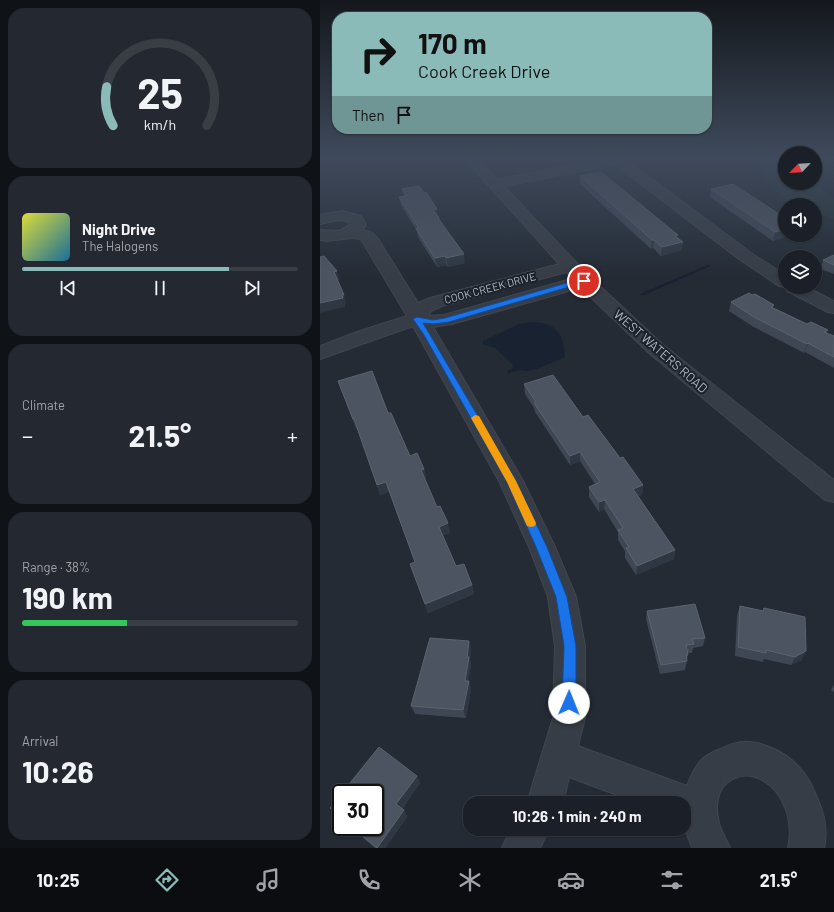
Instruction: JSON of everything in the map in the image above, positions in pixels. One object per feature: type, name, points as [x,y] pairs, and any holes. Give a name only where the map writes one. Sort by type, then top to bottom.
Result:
[{"type":"street","name":"WEST WATERS ROAD","points":[[509,199],[584,281],[656,349],[834,493]]},
{"type":"street","points":[[669,199],[744,256],[778,278]]},
{"type":"street","points":[[320,220],[337,216],[351,216],[356,218],[358,225],[352,232]]},
{"type":"street","points":[[320,235],[338,236],[352,232],[366,235],[372,242],[410,303],[417,319],[428,335],[511,481],[542,547],[562,597],[570,646],[569,718],[548,796]]},
{"type":"street","name":"COOK CREEK DRIVE","points":[[417,319],[424,307],[436,302],[571,266]]},
{"type":"street","name":"COOK CREEK DRIVE","points":[[320,354],[364,336],[417,319],[433,322],[446,320],[584,281]]},
{"type":"street","points":[[807,294],[834,308]]},
{"type":"street","points":[[558,756],[699,808]]},
{"type":"street","points":[[712,848],[702,827],[699,808],[702,789],[711,773],[724,763],[741,759],[759,761],[776,770],[791,784],[802,802],[808,823],[808,842],[806,848]]},
{"type":"street","points":[[520,848],[528,836]]},
{"type":"shaded area","points":[[822,199],[834,199],[834,219],[822,215]]},
{"type":"water","points":[[530,322],[546,324],[552,326],[556,330],[563,341],[565,357],[537,369],[526,371],[520,370],[508,374],[507,371],[512,369],[513,365],[495,348],[483,344],[483,341],[519,324]]},
{"type":"building","points":[[400,199],[430,199],[437,209],[433,210],[464,254],[446,258],[445,256],[435,258],[416,229],[419,228]]},
{"type":"building","points":[[605,199],[633,199],[678,235],[675,236],[683,242],[662,247]]},
{"type":"building","points":[[725,199],[755,199],[778,213],[778,231],[775,232]]},
{"type":"building","points":[[834,255],[834,265],[823,260]]},
{"type":"building","points":[[324,256],[337,271],[334,272],[344,295],[342,295],[343,298],[320,303],[320,257]]},
{"type":"building","points":[[749,293],[752,295],[755,294],[774,305],[771,307],[807,324],[811,322],[828,330],[824,332],[834,336],[834,357],[754,317],[731,302]]},
{"type":"building","points":[[372,371],[388,413],[391,413],[410,456],[417,453],[424,469],[421,470],[437,507],[440,506],[448,523],[439,527],[456,566],[464,564],[472,585],[425,604],[410,564],[415,562],[386,482],[377,485],[354,419],[338,381]]},
{"type":"building","points":[[553,375],[583,417],[588,415],[620,458],[623,457],[643,485],[633,489],[675,550],[637,566],[626,548],[629,547],[618,530],[623,528],[605,500],[599,502],[589,487],[600,482],[580,452],[570,456],[534,403],[536,402],[524,384]]},
{"type":"building","points":[[695,604],[705,638],[692,639],[694,644],[686,645],[688,655],[686,655],[687,661],[661,665],[647,611]]},
{"type":"building","points":[[740,606],[763,611],[764,608],[805,617],[806,651],[795,657],[766,650],[766,653],[738,647]]},
{"type":"building","points":[[430,638],[469,641],[467,657],[469,657],[465,681],[469,681],[463,710],[411,706]]},
{"type":"building","points":[[379,747],[417,776],[396,804],[404,810],[377,848],[363,836],[384,836],[384,784],[349,784]]},
{"type":"waterway","points":[[642,294],[709,266]]},
{"type":"slow traffic","points":[[475,418],[511,481],[531,523]]},
{"type":"route","points":[[569,703],[570,646],[562,597],[542,547],[511,481],[428,335],[417,319],[433,322],[446,320],[584,281]]}]
